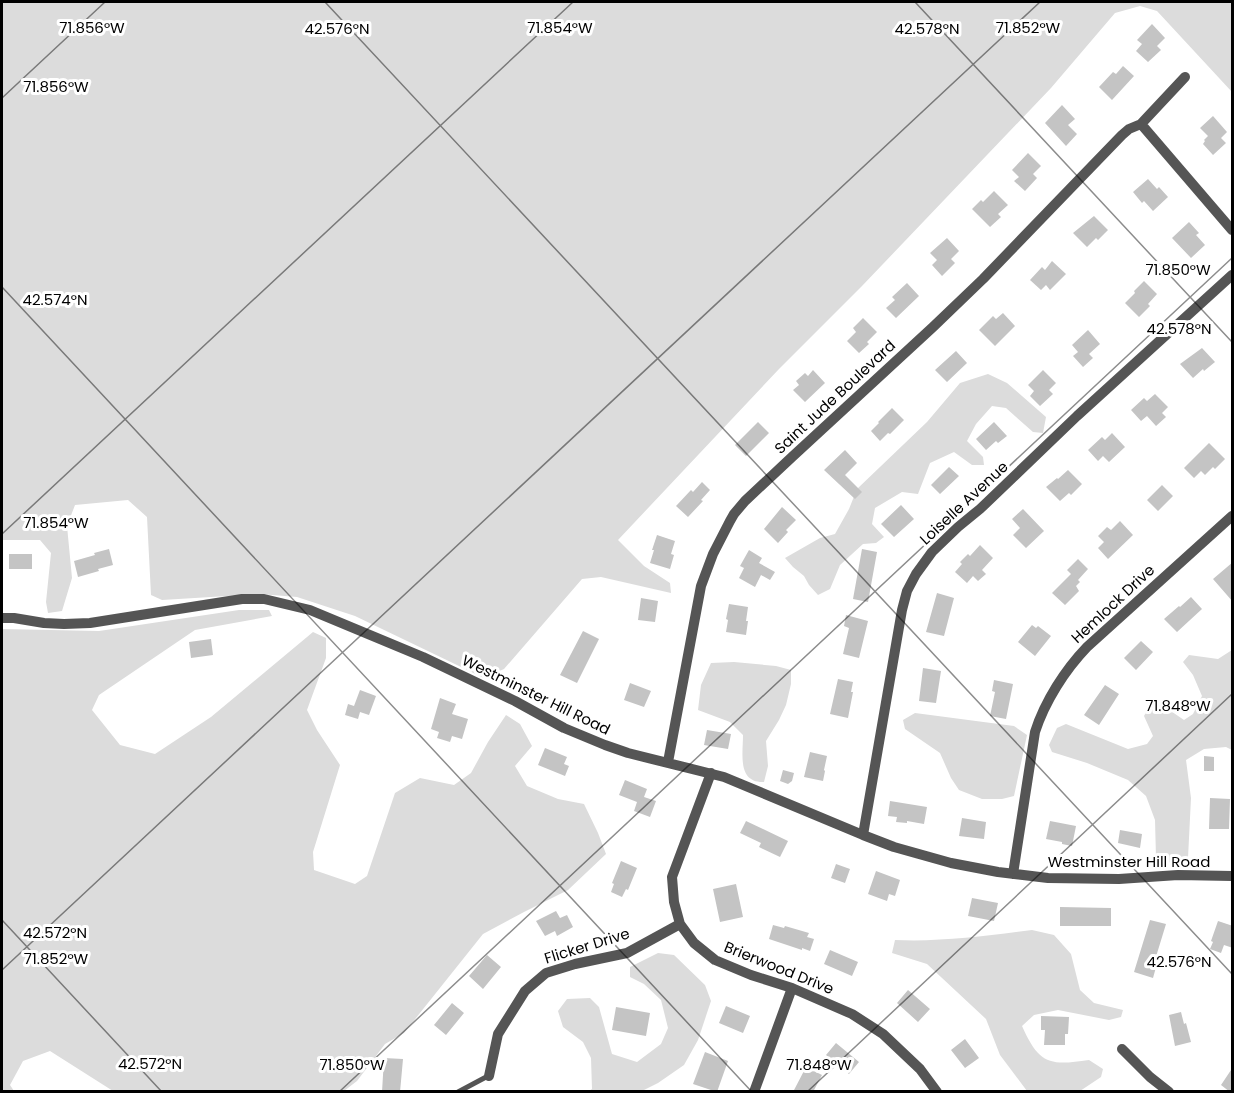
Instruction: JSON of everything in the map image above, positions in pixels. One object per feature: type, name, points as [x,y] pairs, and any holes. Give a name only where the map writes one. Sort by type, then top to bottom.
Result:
[{"type":"street","name":"Saint Jude Boulevard","points":[[668,762],[701,586],[713,554],[734,514],[745,501],[975,287],[1122,135],[1141,124],[1185,77]]},
{"type":"street","points":[[1141,124],[1233,230]]},
{"type":"street","name":"Loiselle Avenue","points":[[863,835],[902,610],[907,591],[924,562],[958,527],[980,509],[1077,416],[1233,275]]},
{"type":"street","name":"Hemlock Drive","points":[[1013,874],[1035,732],[1060,682],[1087,646],[1233,516]]},
{"type":"street","name":"Westminster Hill Road","points":[[2,618],[63,624],[90,623],[242,599],[279,602],[310,610],[395,645],[499,693],[564,728],[605,745],[724,777],[894,847],[970,868],[1048,878],[1233,876]]},
{"type":"street","name":"Brierwood Drive","points":[[711,773],[672,877],[674,902],[680,924],[694,943],[715,960],[792,988],[852,1014],[883,1034],[920,1069],[937,1092]]},
{"type":"street","name":"Flicker Drive","points":[[489,1076],[498,1034],[525,992],[546,973],[627,953],[680,924]]},
{"type":"street","points":[[754,1092],[792,988]]},
{"type":"street","points":[[1122,1049],[1169,1092]]},
{"type":"lane","points":[[458,1092],[489,1076]]},
{"type":"shaded area","points":[[2,2],[1232,2],[1232,92],[1157,11],[1140,6],[1115,13],[1051,88],[862,286],[779,369],[618,540],[644,566],[670,583],[671,593],[601,577],[582,579],[504,669],[484,678],[355,616],[297,597],[260,594],[162,600],[151,595],[147,517],[128,500],[75,505],[67,526],[72,578],[62,611],[48,613],[46,602],[51,553],[40,540],[2,540]]},
{"type":"shaded area","points":[[988,374],[1007,383],[1046,417],[1043,433],[1033,432],[1006,408],[992,406],[976,424],[967,441],[983,457],[984,465],[972,465],[954,452],[930,463],[918,494],[902,492],[875,508],[872,524],[884,537],[876,543],[863,544],[840,565],[830,589],[818,595],[804,576],[785,558],[820,538],[835,534],[857,489],[927,422],[960,383]]},
{"type":"shaded area","points":[[239,610],[269,610],[272,616],[195,630],[99,695],[92,710],[120,745],[155,754],[211,717],[313,632],[326,638],[326,658],[307,710],[340,765],[313,852],[314,870],[355,884],[367,876],[395,793],[420,778],[454,785],[471,773],[506,715],[520,724],[532,746],[515,766],[527,786],[558,799],[584,804],[606,854],[568,890],[483,934],[404,1033],[385,1044],[357,1081],[344,1091],[113,1091],[50,1051],[23,1061],[10,1085],[14,1091],[2,1091],[2,629],[99,631]]},
{"type":"shaded area","points":[[1232,650],[1232,750],[1226,747],[1204,749],[1186,760],[1191,798],[1188,858],[1181,866],[1156,858],[1155,820],[1146,796],[1128,780],[1052,752],[1049,745],[1057,728],[1066,724],[1128,749],[1147,744],[1153,736],[1144,716],[1150,705],[1162,705],[1184,720],[1193,714],[1202,696],[1193,675],[1183,662],[1189,655],[1218,659]]},
{"type":"shaded area","points":[[734,662],[776,666],[791,670],[791,684],[786,705],[766,741],[768,766],[764,782],[755,781],[745,773],[743,735],[730,722],[698,710],[701,685],[711,663]]},
{"type":"shaded area","points":[[915,713],[1014,726],[1027,735],[1014,796],[1002,799],[982,799],[959,790],[940,753],[905,729],[903,720]]},
{"type":"shaded area","points":[[1032,930],[1054,935],[1071,954],[1080,990],[1094,1003],[1123,1010],[1121,1017],[1109,1020],[1058,1010],[1034,1015],[1022,1026],[1034,1048],[1047,1060],[1064,1063],[1089,1060],[1103,1069],[1101,1077],[1080,1091],[1027,1091],[1000,1055],[986,1019],[927,964],[892,953],[895,940],[946,939]]},
{"type":"shaded area","points":[[658,953],[674,955],[705,985],[711,1001],[698,1040],[684,1065],[642,1091],[589,1091],[592,1089],[591,1058],[583,1042],[563,1027],[558,1011],[567,999],[590,998],[599,1007],[612,1054],[637,1062],[661,1044],[668,1028],[661,1000],[644,984],[630,977],[630,967]]},
{"type":"building","points":[[1152,24],[1165,38],[1157,46],[1161,50],[1148,62],[1136,51],[1142,44],[1137,40]]},
{"type":"building","points":[[1123,66],[1134,76],[1112,100],[1099,87],[1113,72],[1116,74]]},
{"type":"building","points":[[1062,105],[1075,119],[1068,125],[1077,134],[1066,146],[1045,123]]},
{"type":"building","points":[[1213,116],[1227,132],[1221,138],[1226,143],[1213,155],[1203,144],[1208,136],[1200,128]]},
{"type":"building","points":[[1028,153],[1041,166],[1033,174],[1037,178],[1025,191],[1014,181],[1019,177],[1012,170]]},
{"type":"building","points":[[1148,179],[1168,197],[1153,211],[1133,192]]},
{"type":"building","points":[[994,191],[1008,205],[998,214],[1001,217],[990,227],[972,209]]},
{"type":"building","points":[[1094,216],[1108,230],[1087,247],[1073,233]]},
{"type":"building","points":[[1189,222],[1199,233],[1196,235],[1205,245],[1191,258],[1172,238]]},
{"type":"building","points":[[947,238],[959,251],[951,259],[955,263],[942,276],[932,265],[937,260],[930,253]]},
{"type":"building","points":[[1052,261],[1066,274],[1050,290],[1046,285],[1041,290],[1030,280],[1042,267],[1045,270]]},
{"type":"building","points":[[1144,281],[1157,294],[1148,304],[1150,306],[1139,317],[1125,303]]},
{"type":"building","points":[[907,283],[919,296],[896,318],[886,308],[895,300],[892,297]]},
{"type":"building","points":[[1003,313],[1015,326],[995,346],[979,330],[993,316],[996,319]]},
{"type":"building","points":[[863,318],[877,332],[859,353],[847,341],[856,332],[853,328]]},
{"type":"building","points":[[1088,330],[1100,344],[1089,354],[1093,358],[1083,367],[1073,356],[1078,352],[1072,345]]},
{"type":"building","points":[[1202,348],[1215,362],[1193,378],[1180,364]]},
{"type":"building","points":[[956,351],[967,363],[947,382],[935,370]]},
{"type":"building","points":[[813,370],[825,383],[805,402],[793,390],[799,385],[796,381],[805,373],[808,376]]},
{"type":"building","points":[[1043,370],[1056,383],[1049,390],[1053,394],[1040,406],[1030,396],[1034,391],[1028,385]]},
{"type":"building","points":[[1155,394],[1168,407],[1162,413],[1166,417],[1156,426],[1147,416],[1141,421],[1131,410],[1144,398],[1147,401]]},
{"type":"building","points":[[892,408],[904,420],[880,441],[871,431]]},
{"type":"building","points":[[758,422],[769,433],[746,456],[735,445]]},
{"type":"building","points":[[994,422],[1007,436],[998,443],[996,441],[986,450],[976,439]]},
{"type":"building","points":[[1112,433],[1125,447],[1109,462],[1103,456],[1098,461],[1088,450],[1102,437],[1105,440]]},
{"type":"building","points":[[1209,443],[1225,459],[1215,469],[1213,467],[1205,475],[1201,471],[1194,478],[1184,468]]},
{"type":"building","points":[[845,450],[857,463],[845,475],[862,492],[855,499],[824,470]]},
{"type":"building","points":[[949,467],[959,476],[940,494],[931,485]]},
{"type":"building","points":[[1068,470],[1082,484],[1071,495],[1069,493],[1060,501],[1046,487]]},
{"type":"building","points":[[702,482],[710,490],[688,517],[676,506]]},
{"type":"building","points":[[1162,485],[1173,496],[1158,511],[1147,500]]},
{"type":"building","points":[[901,505],[914,519],[894,537],[881,524]]},
{"type":"building","points":[[782,507],[796,520],[778,543],[764,529]]},
{"type":"building","points":[[1023,509],[1044,531],[1026,548],[1013,535],[1020,528],[1012,519]]},
{"type":"building","points":[[1120,521],[1133,535],[1108,559],[1098,548],[1104,542],[1098,536],[1107,527],[1111,530]]},
{"type":"building","points":[[657,535],[675,541],[670,569],[650,563]]},
{"type":"building","points":[[980,545],[993,558],[982,570],[986,574],[978,581],[973,576],[967,583],[955,572],[962,564],[960,562],[968,554],[970,556]]},
{"type":"building","points":[[109,549],[113,565],[78,577],[74,561]]},
{"type":"building","points":[[862,549],[877,552],[868,602],[853,599]]},
{"type":"building","points":[[749,550],[762,558],[759,563],[775,572],[770,580],[761,575],[755,587],[739,578],[744,568],[740,566]]},
{"type":"building","points":[[9,554],[32,554],[32,569],[9,569]]},
{"type":"building","points":[[1078,559],[1088,569],[1078,580],[1080,582],[1076,586],[1079,591],[1065,605],[1052,593],[1071,574],[1067,570]]},
{"type":"building","points":[[1233,562],[1233,602],[1213,579]]},
{"type":"building","points":[[937,593],[954,598],[944,636],[926,632]]},
{"type":"building","points":[[1191,597],[1202,609],[1177,632],[1164,619]]},
{"type":"building","points":[[641,598],[658,601],[655,622],[638,620]]},
{"type":"building","points":[[729,604],[748,607],[746,635],[726,632]]},
{"type":"building","points":[[846,615],[868,621],[859,658],[843,654],[849,628],[844,626]]},
{"type":"building","points":[[1032,625],[1036,628],[1038,626],[1051,636],[1035,656],[1018,642]]},
{"type":"building","points":[[583,631],[599,639],[577,683],[560,675]]},
{"type":"building","points":[[211,639],[213,655],[191,658],[189,642]]},
{"type":"building","points":[[1141,641],[1153,652],[1136,670],[1124,658]]},
{"type":"building","points":[[923,668],[941,671],[936,703],[919,701]]},
{"type":"building","points":[[838,679],[853,682],[848,718],[830,714]]},
{"type":"building","points":[[994,680],[1013,684],[1006,719],[990,716],[995,692],[992,691]]},
{"type":"building","points":[[630,683],[651,691],[644,707],[624,700]]},
{"type":"building","points":[[1105,685],[1119,694],[1099,725],[1084,715]]},
{"type":"building","points":[[360,690],[376,696],[369,715],[360,712],[358,719],[345,715],[348,704],[354,706]]},
{"type":"building","points":[[440,698],[456,704],[452,714],[468,719],[462,739],[452,736],[450,742],[437,738],[439,732],[431,729]]},
{"type":"building","points":[[707,730],[731,734],[728,749],[704,745]]},
{"type":"building","points":[[545,748],[567,757],[564,764],[569,766],[565,776],[538,765]]},
{"type":"building","points":[[810,752],[827,756],[823,781],[804,777]]},
{"type":"building","points":[[1204,756],[1214,757],[1214,771],[1204,771]]},
{"type":"building","points":[[783,770],[794,773],[792,781],[788,784],[780,781]]},
{"type":"building","points":[[625,780],[647,789],[644,797],[656,801],[650,817],[634,811],[637,802],[619,795]]},
{"type":"building","points":[[1210,798],[1230,799],[1229,829],[1209,829]]},
{"type":"building","points":[[890,801],[927,807],[924,824],[896,822],[897,817],[888,816]]},
{"type":"building","points":[[962,818],[986,822],[984,839],[959,836]]},
{"type":"building","points":[[746,821],[788,841],[780,857],[759,847],[761,843],[740,833]]},
{"type":"building","points":[[1050,821],[1076,826],[1072,846],[1046,839]]},
{"type":"building","points":[[1120,830],[1142,834],[1140,848],[1118,843]]},
{"type":"building","points":[[621,861],[637,868],[628,890],[626,889],[622,897],[611,892],[614,884],[612,883]]},
{"type":"building","points":[[836,864],[850,869],[845,883],[831,878]]},
{"type":"building","points":[[876,871],[900,880],[895,896],[889,894],[887,901],[868,894]]},
{"type":"building","points":[[736,884],[743,917],[720,922],[713,889]]},
{"type":"building","points":[[972,898],[998,903],[994,921],[968,916]]},
{"type":"building","points":[[1060,907],[1111,908],[1111,926],[1060,926]]},
{"type":"building","points":[[556,911],[560,918],[567,915],[573,927],[557,936],[555,931],[545,936],[536,921]]},
{"type":"building","points":[[1150,920],[1166,924],[1155,960],[1158,960],[1153,978],[1134,972]]},
{"type":"building","points":[[1218,921],[1233,926],[1233,948],[1224,945],[1221,953],[1210,949]]},
{"type":"building","points":[[773,925],[809,933],[807,937],[814,939],[810,951],[769,939]]},
{"type":"building","points":[[830,950],[858,962],[852,976],[824,964]]},
{"type":"building","points":[[487,955],[501,967],[483,989],[469,976]]},
{"type":"building","points":[[908,990],[930,1009],[918,1022],[897,1003]]},
{"type":"building","points":[[452,1003],[464,1013],[446,1035],[434,1025]]},
{"type":"building","points":[[726,1006],[750,1016],[743,1033],[719,1023]]},
{"type":"building","points":[[616,1007],[650,1013],[646,1036],[612,1030]]},
{"type":"building","points":[[1181,1012],[1191,1042],[1175,1046],[1169,1015]]},
{"type":"building","points":[[1041,1016],[1069,1017],[1065,1045],[1044,1045],[1045,1030],[1041,1030]]},
{"type":"building","points":[[965,1039],[979,1058],[965,1068],[951,1050]]},
{"type":"building","points":[[836,1043],[859,1062],[849,1074],[826,1055]]},
{"type":"building","points":[[705,1052],[728,1061],[717,1092],[693,1084]]},
{"type":"building","points":[[384,1058],[403,1059],[400,1092],[382,1092]]},
{"type":"building","points":[[806,1067],[822,1075],[813,1092],[793,1092]]},
{"type":"building","points":[[1233,1067],[1233,1092],[1230,1092],[1221,1085]]}]
